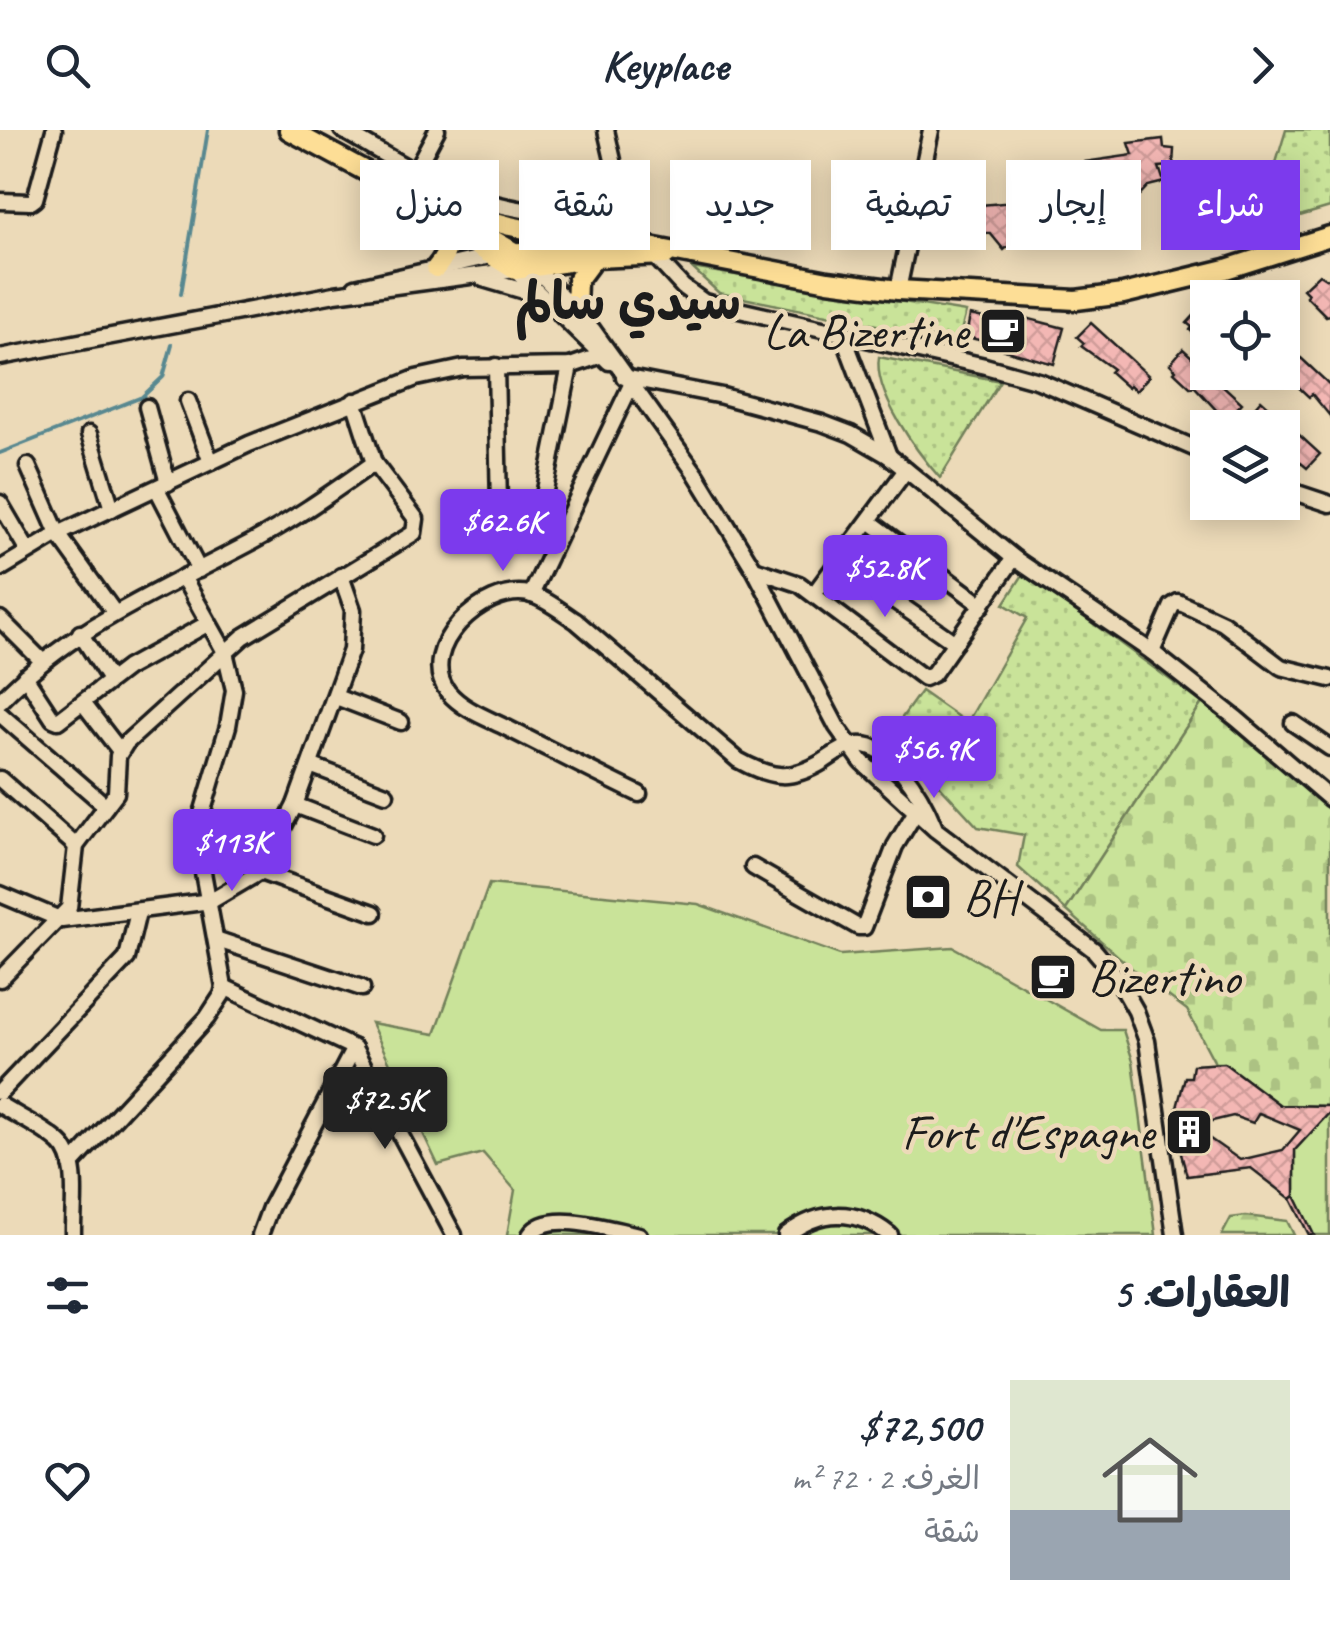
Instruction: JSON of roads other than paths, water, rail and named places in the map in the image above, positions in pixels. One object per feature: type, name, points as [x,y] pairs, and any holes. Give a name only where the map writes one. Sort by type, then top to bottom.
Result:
[{"type":"main road","points":[[289,130],[360,170]]},
{"type":"main road","points":[[625,250],[677,254],[898,290],[1076,300],[1124,294],[1226,269],[1330,236]]},
{"type":"main road","points":[[436,268],[447,250]]},
{"type":"main road","points":[[489,250],[536,269],[594,250]]},
{"type":"main road","points":[[496,250],[516,262],[594,250]]},
{"type":"main road","points":[[576,309],[577,281],[594,250]]},
{"type":"street","points":[[0,201],[34,199],[54,130]]},
{"type":"street","points":[[342,130],[396,160]]},
{"type":"street","points":[[422,160],[437,130]]},
{"type":"street","points":[[606,130],[612,160]]},
{"type":"street","points":[[898,290],[931,130]]},
{"type":"street","points":[[650,251],[683,287],[704,302],[1039,381],[1190,446]]},
{"type":"street","points":[[335,294],[361,284],[496,255]]},
{"type":"street","points":[[0,356],[335,294],[462,277],[516,262],[545,298],[606,354]]},
{"type":"street","points":[[536,269],[576,309],[696,474],[754,569],[850,746],[915,813],[1076,934],[1116,976],[1147,1040],[1174,1235]]},
{"type":"street","points":[[462,277],[504,284],[545,298]]},
{"type":"street","points":[[842,335],[889,456]]},
{"type":"street","points":[[0,569],[58,534],[211,462],[416,378],[463,368],[570,366],[606,354]]},
{"type":"street","points":[[496,366],[499,506]]},
{"type":"street","points":[[544,494],[570,366]]},
{"type":"street","points":[[625,377],[722,396],[822,423],[889,456],[1014,558],[1152,652],[1330,799]]},
{"type":"street","points":[[531,595],[625,377]]},
{"type":"street","points":[[0,979],[72,902],[76,846],[116,793],[120,751],[225,652],[259,626],[414,533],[413,514],[374,463],[354,401]]},
{"type":"street","points":[[188,402],[211,462]]},
{"type":"street","points":[[148,407],[162,486],[199,570]]},
{"type":"street","points":[[89,434],[112,509]]},
{"type":"street","points":[[0,701],[80,633],[296,516],[374,463]]},
{"type":"street","points":[[28,466],[58,534],[114,612]]},
{"type":"street","points":[[814,594],[906,470]]},
{"type":"street","points":[[1300,494],[1330,504]]},
{"type":"street","points":[[0,503],[28,551]]},
{"type":"street","points":[[869,522],[982,605]]},
{"type":"street","points":[[754,569],[800,584],[924,678],[933,674],[1014,558]]},
{"type":"street","points":[[839,562],[955,642]]},
{"type":"street","points":[[0,894],[58,920],[211,901],[260,872],[295,805],[351,650],[354,610],[340,576]]},
{"type":"street","points":[[71,1165],[206,1018],[224,986],[196,834],[234,700],[233,677],[225,652],[182,577]]},
{"type":"street","points":[[639,794],[482,717],[450,694],[440,679],[440,652],[471,613],[484,602],[502,596],[531,595],[576,621],[738,760],[758,771],[775,776],[802,774],[850,746],[861,744],[882,753],[910,779],[936,830]]},
{"type":"street","points":[[1152,652],[1172,606],[1178,602],[1223,624],[1281,667],[1330,679]]},
{"type":"street","points":[[0,619],[42,662]]},
{"type":"street","points":[[25,676],[55,721],[62,720],[110,680],[207,624]]},
{"type":"street","points":[[80,633],[110,680]]},
{"type":"street","points":[[336,697],[401,722]]},
{"type":"street","points":[[83,703],[120,751]]},
{"type":"street","points":[[0,714],[106,806]]},
{"type":"street","points":[[1293,722],[1330,748]]},
{"type":"street","points":[[310,765],[386,794]]},
{"type":"street","points":[[0,779],[76,846]]},
{"type":"street","points":[[295,805],[373,834]]},
{"type":"street","points":[[753,867],[864,927],[895,846],[915,813]]},
{"type":"street","points":[[260,872],[374,913]]},
{"type":"street","points":[[0,1092],[127,958],[138,912]]},
{"type":"street","points":[[218,940],[362,988]]},
{"type":"street","points":[[224,986],[354,1048],[454,1235]]},
{"type":"street","points":[[257,1234],[354,1048]]},
{"type":"street","points":[[0,1105],[60,1142],[71,1165],[72,1235]]},
{"type":"street","points":[[786,1235],[803,1222],[825,1214],[848,1214],[870,1221],[890,1235]]},
{"type":"street","points":[[530,1235],[534,1228],[552,1220],[638,1235]]},
{"type":"waterway","points":[[181,294],[208,130]]},
{"type":"waterway","points":[[0,453],[142,397],[163,377],[172,345]]},
{"type":"place","name":"La Bizertine","points":[[1003,331]]},
{"type":"place","name":"BH","points":[[928,897]]},
{"type":"place","name":"Bizertino","points":[[1053,977]]},
{"type":"place","name":"Fort d'Espagne","points":[[1189,1132]]},
{"type":"district","name":"سيدي سالم","points":[[628,302]]}]
